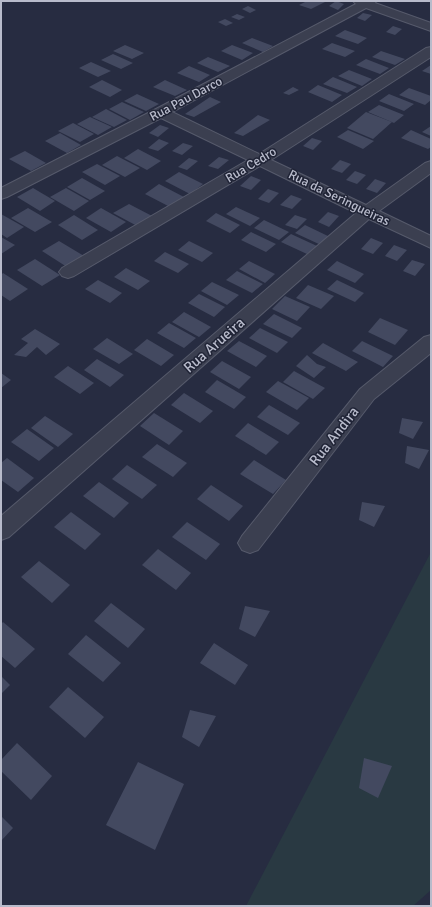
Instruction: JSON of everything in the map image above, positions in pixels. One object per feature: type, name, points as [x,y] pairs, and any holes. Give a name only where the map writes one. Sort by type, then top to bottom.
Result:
[{"type":"street","points":[[365,2],[431,27]]},
{"type":"street","name":"Rua Pau Darco","points":[[1,194],[161,112],[365,2]]},
{"type":"street","name":"Rua Cedro","points":[[68,272],[260,160],[431,51]]},
{"type":"street","name":"Rua da Seringueiras","points":[[161,112],[431,243]]},
{"type":"street","name":"Rua Arueira","points":[[1,530],[367,212],[431,166]]},
{"type":"street","name":"Rua Andira","points":[[250,543],[367,394],[431,342]]},
{"type":"shaded area","points":[[431,552],[431,890],[413,906],[246,906]]},
{"type":"building","points":[[307,1],[327,1],[311,9],[299,5]]},
{"type":"building","points":[[336,1],[344,4],[338,10],[329,6]]},
{"type":"building","points":[[248,6],[256,10],[250,13],[242,9]]},
{"type":"building","points":[[363,13],[372,15],[365,21],[357,18]]},
{"type":"building","points":[[237,14],[245,17],[239,20],[231,17]]},
{"type":"building","points":[[225,19],[233,23],[226,26],[218,22]]},
{"type":"building","points":[[393,26],[402,29],[395,35],[386,32]]},
{"type":"building","points":[[345,30],[367,38],[358,44],[335,36]]},
{"type":"building","points":[[252,38],[273,46],[263,52],[242,43]]},
{"type":"building","points":[[332,43],[355,51],[345,57],[322,49]]},
{"type":"building","points":[[125,45],[144,53],[132,59],[113,51]]},
{"type":"building","points":[[232,45],[253,53],[242,60],[221,51]]},
{"type":"building","points":[[381,51],[405,59],[395,65],[372,57]]},
{"type":"building","points":[[113,54],[133,63],[121,69],[101,60]]},
{"type":"building","points":[[208,57],[230,66],[218,72],[197,63]]},
{"type":"building","points":[[366,59],[389,68],[380,74],[356,65]]},
{"type":"building","points":[[91,62],[111,71],[98,77],[79,68]]},
{"type":"building","points":[[431,65],[431,74],[422,71]]},
{"type":"building","points":[[189,66],[210,75],[199,82],[177,73]]},
{"type":"building","points":[[349,70],[372,79],[362,86],[338,76]]},
{"type":"building","points":[[333,77],[357,87],[347,93],[323,84]]},
{"type":"building","points":[[102,80],[122,90],[110,97],[89,87]]},
{"type":"building","points":[[165,80],[187,90],[175,96],[153,87]]},
{"type":"building","points":[[318,85],[342,95],[332,102],[308,92]]},
{"type":"building","points":[[293,87],[299,90],[289,95],[283,93]]},
{"type":"building","points":[[409,88],[431,96],[431,100],[425,105],[399,95]]},
{"type":"building","points":[[137,94],[159,104],[146,111],[124,101]]},
{"type":"building","points":[[389,94],[414,104],[404,111],[379,101]]},
{"type":"building","points":[[210,97],[221,102],[194,117],[185,114]]},
{"type":"building","points":[[122,102],[144,112],[130,120],[109,109]]},
{"type":"building","points":[[379,105],[404,115],[394,123],[368,112]]},
{"type":"building","points":[[106,109],[127,120],[114,127],[92,117]]},
{"type":"building","points":[[366,112],[392,122],[373,139],[347,128]]},
{"type":"building","points":[[258,115],[270,120],[243,136],[234,133]]},
{"type":"building","points":[[90,117],[112,127],[98,135],[77,124]]},
{"type":"building","points":[[73,123],[94,134],[80,142],[58,131]]},
{"type":"building","points":[[160,125],[169,128],[158,137],[149,133]]},
{"type":"building","points":[[431,126],[431,136],[422,132]]},
{"type":"building","points":[[348,130],[374,141],[363,149],[337,137]]},
{"type":"building","points":[[411,130],[431,139],[431,147],[428,149],[401,138]]},
{"type":"building","points":[[60,133],[81,145],[67,153],[45,141]]},
{"type":"building","points":[[312,138],[322,141],[313,150],[303,146]]},
{"type":"building","points":[[159,139],[169,143],[158,151],[148,148]]},
{"type":"building","points":[[183,143],[193,146],[182,155],[172,151]]},
{"type":"building","points":[[138,149],[161,161],[147,170],[124,158]]},
{"type":"building","points":[[25,151],[46,163],[31,171],[9,159]]},
{"type":"building","points":[[117,156],[140,168],[125,177],[102,165]]},
{"type":"building","points":[[219,157],[229,160],[218,169],[208,166]]},
{"type":"building","points":[[189,158],[198,161],[187,170],[178,167]]},
{"type":"building","points":[[340,160],[351,164],[342,173],[331,169]]},
{"type":"building","points":[[97,164],[120,176],[105,185],[82,172]]},
{"type":"building","points":[[355,171],[366,175],[357,184],[346,180]]},
{"type":"building","points":[[179,172],[203,184],[190,194],[165,181]]},
{"type":"building","points":[[251,176],[261,180],[251,190],[240,186]]},
{"type":"building","points":[[82,178],[105,191],[90,200],[67,187]]},
{"type":"building","points":[[375,179],[386,183],[377,193],[366,189]]},
{"type":"building","points":[[159,184],[184,197],[170,207],[145,194]]},
{"type":"building","points":[[33,188],[55,201],[40,211],[17,197]]},
{"type":"building","points":[[66,188],[89,201],[74,211],[50,197]]},
{"type":"building","points":[[268,189],[279,193],[269,203],[258,199]]},
{"type":"building","points":[[291,195],[302,199],[292,209],[280,205]]},
{"type":"building","points":[[129,204],[154,217],[139,227],[113,213]]},
{"type":"building","points":[[236,207],[260,218],[250,226],[226,214]]},
{"type":"building","points":[[28,208],[52,222],[35,232],[11,218]]},
{"type":"building","points":[[101,208],[126,222],[111,232],[86,218]]},
{"type":"building","points":[[328,212],[339,216],[329,227],[318,222]]},
{"type":"building","points":[[216,213],[240,225],[230,233],[206,221]]},
{"type":"building","points":[[1,214],[24,227],[7,238],[1,234]]},
{"type":"building","points":[[74,215],[98,230],[82,240],[58,225]]},
{"type":"building","points":[[295,215],[307,219],[297,229],[285,225]]},
{"type":"building","points":[[264,220],[289,232],[279,240],[254,228]]},
{"type":"building","points":[[305,225],[330,237],[321,245],[295,233]]},
{"type":"building","points":[[251,232],[276,244],[266,252],[241,240]]},
{"type":"building","points":[[291,234],[317,246],[307,254],[281,242]]},
{"type":"building","points":[[1,237],[15,245],[1,254]]},
{"type":"building","points":[[371,238],[383,243],[373,254],[361,249]]},
{"type":"building","points":[[59,241],[84,256],[67,267],[42,251]]},
{"type":"building","points":[[189,241],[213,253],[202,262],[178,250]]},
{"type":"building","points":[[394,245],[407,250],[397,261],[385,256]]},
{"type":"building","points":[[165,252],[189,264],[178,273],[154,261]]},
{"type":"building","points":[[35,259],[60,275],[42,286],[17,270]]},
{"type":"building","points":[[412,260],[425,264],[415,276],[403,271]]},
{"type":"building","points":[[249,261],[275,274],[265,283],[239,269]]},
{"type":"building","points":[[337,261],[364,274],[355,283],[327,270]]},
{"type":"building","points":[[126,268],[150,281],[138,290],[114,277]]},
{"type":"building","points":[[237,271],[263,284],[252,293],[226,280]]},
{"type":"building","points":[[3,273],[28,289],[10,301],[1,295],[1,275]]},
{"type":"building","points":[[98,280],[122,293],[110,303],[85,289]]},
{"type":"building","points":[[337,280],[364,293],[355,302],[327,289]]},
{"type":"building","points":[[212,282],[239,295],[227,305],[201,291]]},
{"type":"building","points":[[308,285],[334,296],[321,309],[296,298]]},
{"type":"building","points":[[199,294],[225,307],[214,317],[188,303]]},
{"type":"building","points":[[285,296],[310,307],[297,321],[272,309]]},
{"type":"building","points":[[184,312],[211,327],[199,337],[172,322]]},
{"type":"building","points":[[274,314],[302,328],[292,338],[263,324]]},
{"type":"building","points":[[380,318],[408,330],[395,345],[368,332]]},
{"type":"building","points":[[169,323],[196,338],[184,348],[157,333]]},
{"type":"building","points":[[260,328],[288,342],[277,353],[249,338]]},
{"type":"building","points":[[35,329],[60,344],[46,355],[37,347],[26,357],[14,355],[28,343],[21,339]]},
{"type":"building","points":[[107,338],[133,354],[119,364],[93,349]]},
{"type":"building","points":[[147,339],[174,355],[161,366],[134,350]]},
{"type":"building","points":[[239,341],[267,356],[256,367],[227,351]]},
{"type":"building","points":[[362,341],[393,356],[383,367],[352,351]]},
{"type":"building","points":[[323,343],[358,362],[346,371],[312,353]]},
{"type":"building","points":[[307,355],[317,364],[326,367],[314,378],[296,366]]},
{"type":"building","points":[[97,359],[124,375],[110,387],[84,370]]},
{"type":"building","points":[[222,361],[251,377],[239,389],[210,372]]},
{"type":"building","points":[[68,366],[94,383],[80,394],[54,377]]},
{"type":"building","points":[[294,371],[325,388],[313,399],[283,382]]},
{"type":"building","points":[[1,373],[11,380],[1,388]]},
{"type":"building","points":[[217,380],[246,397],[234,409],[205,392]]},
{"type":"building","points":[[278,381],[309,398],[297,410],[266,392]]},
{"type":"building","points":[[184,393],[213,411],[200,423],[171,405]]},
{"type":"building","points":[[269,405],[300,423],[288,435],[257,417]]},
{"type":"building","points":[[154,413],[183,431],[169,445],[140,426]]},
{"type":"building","points":[[45,416],[73,434],[58,447],[31,428]]},
{"type":"building","points":[[402,418],[423,422],[413,439],[399,433]]},
{"type":"building","points":[[248,423],[279,442],[266,455],[235,436]]},
{"type":"building","points":[[27,429],[54,448],[39,461],[11,442]]},
{"type":"building","points":[[157,444],[187,463],[173,477],[142,457]]},
{"type":"building","points":[[407,446],[429,450],[419,469],[405,463]]},
{"type":"building","points":[[7,458],[34,478],[18,492],[1,480],[1,463]]},
{"type":"building","points":[[254,460],[286,480],[273,494],[240,474]]},
{"type":"building","points":[[127,465],[157,485],[142,499],[112,479]]},
{"type":"building","points":[[99,482],[129,503],[114,518],[83,496]]},
{"type":"building","points":[[211,485],[243,506],[229,521],[197,499]]},
{"type":"building","points":[[362,502],[385,506],[374,527],[359,520]]},
{"type":"building","points":[[71,512],[101,534],[85,550],[54,527]]},
{"type":"building","points":[[187,522],[220,544],[206,560],[172,537]]},
{"type":"building","points":[[158,549],[191,573],[176,590],[142,565]]},
{"type":"building","points":[[39,561],[70,585],[52,603],[21,577]]},
{"type":"building","points":[[111,603],[145,629],[128,648],[94,621]]},
{"type":"building","points":[[245,606],[270,611],[255,637],[239,629]]},
{"type":"building","points":[[3,622],[35,649],[15,668],[1,656],[1,624]]},
{"type":"building","points":[[86,635],[121,663],[103,682],[68,654]]},
{"type":"building","points":[[214,643],[248,665],[235,685],[200,663]]},
{"type":"building","points":[[1,676],[10,685],[1,694]]},
{"type":"building","points":[[68,687],[104,717],[85,738],[49,707]]},
{"type":"building","points":[[190,710],[216,716],[199,747],[182,737]]},
{"type":"building","points":[[17,743],[52,776],[31,800],[1,771],[1,760]]},
{"type":"building","points":[[364,758],[392,766],[378,798],[359,788]]},
{"type":"building","points":[[138,762],[184,784],[155,850],[106,825]]},
{"type":"building","points":[[1,816],[13,828],[1,841]]}]
